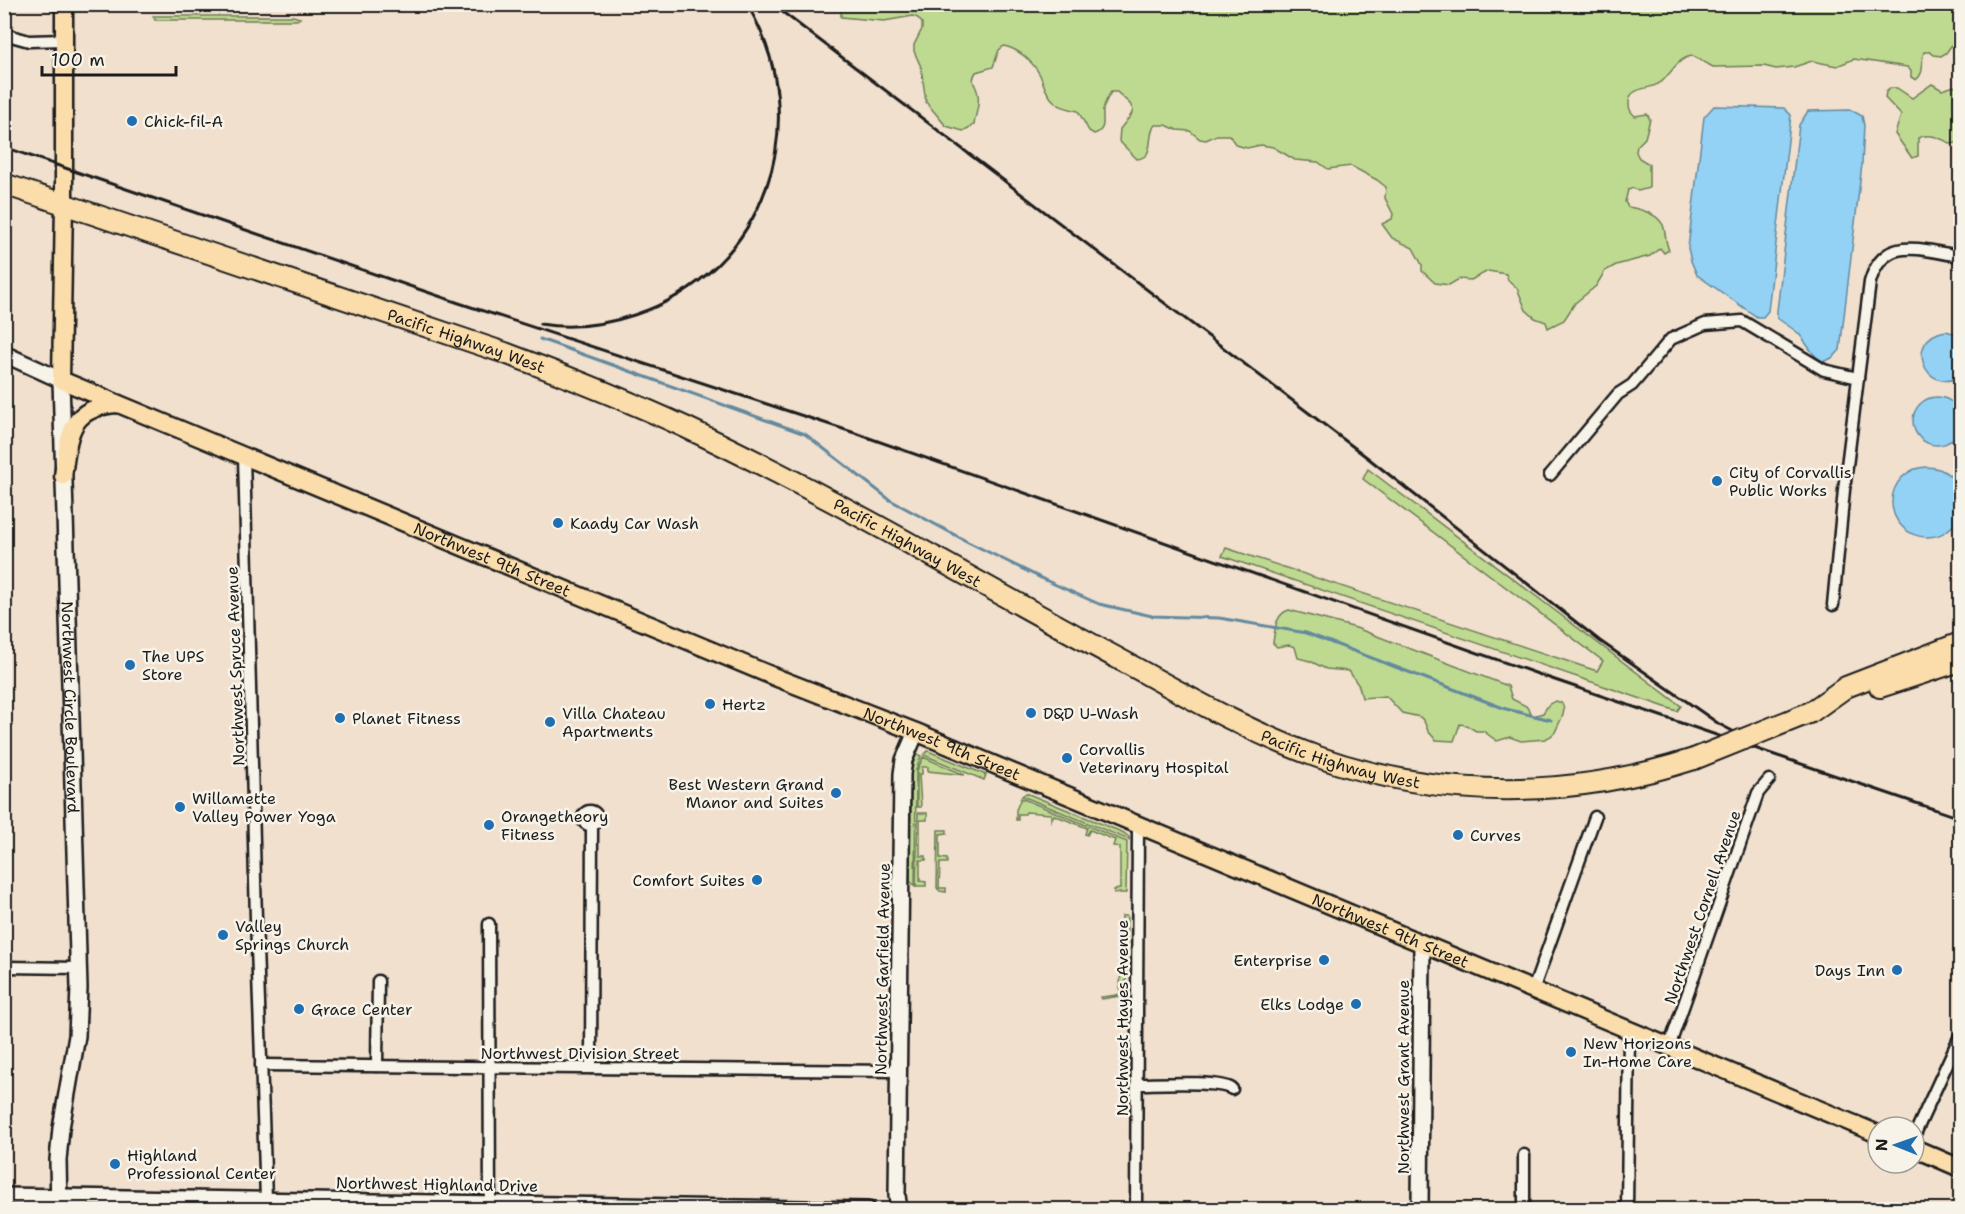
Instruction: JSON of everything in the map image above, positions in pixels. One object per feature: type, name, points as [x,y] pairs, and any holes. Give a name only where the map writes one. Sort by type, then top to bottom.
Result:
[{"type":"highway","name":"Pacific Highway West","points":[[4,184],[64,202],[505,353],[673,422],[806,487],[1198,702],[1275,740],[1348,766],[1409,780],[1445,785],[1516,790],[1554,789],[1608,782],[1659,770],[1694,759],[1811,712]]},
{"type":"highway","points":[[1811,712],[1846,687],[1960,644]]},
{"type":"highway","points":[[1811,712],[1924,671],[1960,661]]},
{"type":"main road","name":"Northwest Circle Boulevard","points":[[61,380],[64,4]]},
{"type":"main road","name":"Northwest 9th Street","points":[[61,380],[780,679],[916,732],[1866,1129]]},
{"type":"main road","points":[[63,476],[70,436],[82,414],[93,408],[119,404]]},
{"type":"main road","points":[[1926,1153],[1960,1168]]},
{"type":"street","points":[[4,34],[29,41],[64,40]]},
{"type":"street","points":[[1833,605],[1844,490],[1870,282],[1878,262],[1887,253],[1902,249],[1960,256]]},
{"type":"street","points":[[1550,475],[1617,394],[1632,385],[1671,339],[1704,324],[1742,321],[1824,370],[1858,378]]},
{"type":"street","name":"Northwest 9th Street","points":[[4,354],[61,380]]},
{"type":"street","name":"Northwest Circle Boulevard","points":[[59,1203],[60,1128],[77,1036],[78,968],[61,380]]},
{"type":"street","name":"Northwest Spruce Avenue","points":[[244,456],[266,1199]]},
{"type":"street","name":"Northwest Garfield Avenue","points":[[899,1209],[897,1195],[902,774],[904,760],[916,732]]},
{"type":"street","name":"Northwest Cornell Avenue","points":[[1669,1047],[1758,793],[1763,784],[1769,780]]},
{"type":"street","points":[[1533,990],[1595,817]]},
{"type":"street","points":[[591,1068],[592,825]]},
{"type":"street","name":"Northwest Hayes Avenue","points":[[1136,1209],[1138,826]]},
{"type":"street","points":[[489,924],[490,1207]]},
{"type":"street","name":"Northwest Grant Avenue","points":[[1420,1209],[1422,944]]},
{"type":"street","points":[[4,967],[78,968]]},
{"type":"street","points":[[377,1066],[378,981]]},
{"type":"street","points":[[1627,1209],[1629,1030]]},
{"type":"street","points":[[1924,1115],[1960,1036]]},
{"type":"street","name":"Northwest Division Street","points":[[261,1065],[898,1071]]},
{"type":"street","points":[[1137,1084],[1211,1085],[1227,1086],[1232,1089]]},
{"type":"street","points":[[1524,1155],[1524,1209]]},
{"type":"street","name":"Northwest Highland Drive","points":[[4,1196],[59,1203],[266,1199],[490,1207],[868,1209]]},
{"type":"green space","points":[[841,4],[1698,5],[1723,11],[1761,4],[1960,5],[1960,28],[1946,53],[1941,56],[1924,52],[1922,71],[1916,80],[1911,77],[1911,71],[1907,67],[1854,59],[1837,66],[1812,61],[1794,67],[1776,69],[1764,66],[1713,67],[1693,56],[1679,62],[1657,85],[1636,91],[1630,98],[1631,112],[1635,116],[1647,114],[1650,119],[1645,138],[1637,146],[1636,152],[1639,158],[1649,164],[1649,188],[1638,191],[1633,188],[1628,190],[1625,202],[1628,207],[1657,217],[1663,225],[1669,250],[1664,253],[1660,248],[1650,256],[1616,265],[1605,271],[1596,286],[1575,303],[1564,320],[1548,328],[1546,322],[1535,318],[1526,310],[1517,288],[1508,280],[1506,274],[1488,271],[1471,280],[1459,279],[1449,285],[1435,283],[1422,271],[1422,265],[1413,248],[1392,238],[1382,224],[1392,219],[1393,214],[1385,198],[1386,187],[1351,166],[1328,169],[1318,162],[1295,160],[1273,147],[1261,145],[1247,148],[1236,145],[1229,135],[1217,135],[1206,140],[1200,139],[1190,131],[1177,130],[1166,125],[1155,125],[1147,154],[1137,159],[1119,141],[1120,129],[1133,110],[1117,92],[1111,92],[1103,110],[1101,130],[1094,134],[1089,131],[1078,111],[1061,106],[1053,100],[1034,65],[1020,53],[1004,46],[999,50],[993,67],[976,72],[974,76],[978,106],[974,125],[963,131],[946,126],[926,102],[921,67],[914,51],[914,45],[922,29],[922,23],[918,18],[913,16],[884,21],[841,17]]},
{"type":"green space","points":[[153,16],[293,16],[300,18],[297,20],[155,20]]},
{"type":"green space","points":[[1932,84],[1942,90],[1954,86],[1960,91],[1960,142],[1952,144],[1935,137],[1922,136],[1918,138],[1918,156],[1912,158],[1895,134],[1901,115],[1885,98],[1886,92],[1891,88],[1897,88],[1912,98]]},
{"type":"green space","points":[[1368,469],[1681,706],[1677,711],[1222,556],[1226,548],[1597,671],[1603,661],[1363,479]]},
{"type":"green space","points":[[1289,610],[1356,628],[1508,686],[1512,699],[1526,706],[1533,716],[1543,713],[1549,704],[1556,701],[1562,703],[1563,715],[1555,732],[1545,739],[1521,741],[1510,737],[1497,741],[1483,731],[1476,731],[1460,724],[1454,741],[1436,740],[1420,717],[1402,713],[1386,696],[1362,698],[1359,686],[1349,671],[1326,669],[1298,658],[1295,647],[1289,645],[1277,647],[1273,643],[1276,623],[1284,612]]},
{"type":"green space","points":[[928,751],[986,775],[984,780],[924,755]]},
{"type":"green space","points":[[916,754],[921,756],[916,770],[915,886],[910,881],[911,771]]},
{"type":"green space","points":[[923,757],[965,775],[928,771],[928,767],[922,767],[922,774],[919,774],[921,807],[917,807],[917,771]]},
{"type":"green space","points":[[1026,793],[1124,833],[1129,840],[1022,796]]},
{"type":"green space","points":[[1021,798],[1127,842],[1126,893],[1114,893],[1114,890],[1120,889],[1120,847],[1113,846],[1115,840],[1090,830],[1087,835],[1085,834],[1087,828],[1054,815],[1051,820],[1051,814],[1026,812],[1018,814],[1018,820],[1016,820],[1016,810]]},
{"type":"green space","points":[[918,813],[927,813],[927,820],[920,820],[920,856],[926,856],[926,860],[920,860],[920,881],[926,882],[926,886],[916,886]]},
{"type":"green space","points":[[938,830],[947,830],[947,833],[940,834],[940,858],[947,859],[947,863],[940,863],[939,888],[946,888],[946,892],[937,888]]},
{"type":"green space","points":[[1122,916],[1127,916],[1126,995],[1102,999],[1101,997],[1120,993]]},
{"type":"water","points":[[1714,106],[1784,108],[1791,115],[1768,311],[1763,317],[1757,317],[1697,275],[1691,261],[1688,248],[1704,117]]},
{"type":"water","points":[[1851,110],[1862,116],[1864,125],[1862,164],[1840,350],[1826,361],[1820,360],[1798,333],[1777,318],[1777,311],[1799,125],[1808,111]]},
{"type":"water","points":[[1946,331],[1960,335],[1960,376],[1948,380],[1937,379],[1929,373],[1922,354],[1925,344],[1933,336]]},
{"type":"water","points":[[1937,397],[1954,404],[1961,421],[1954,438],[1937,445],[1920,438],[1913,421],[1920,404]]},
{"type":"water","points":[[1927,467],[1946,473],[1956,483],[1962,502],[1956,521],[1946,531],[1927,537],[1908,531],[1898,521],[1892,502],[1898,483],[1908,473]]},
{"type":"waterway","points":[[540,339],[805,434],[890,500],[968,542],[1099,604],[1152,616],[1219,618],[1306,633],[1506,709],[1551,720]]},
{"type":"railway","points":[[540,324],[575,326],[611,321],[634,315],[680,294],[717,265],[746,229],[766,188],[777,143],[777,96],[768,49],[747,4]]},
{"type":"railway","points":[[772,4],[1368,458],[1600,641],[1719,724],[1750,740]]},
{"type":"railway","points":[[4,147],[459,303],[855,433],[1552,679],[1960,818]]},
{"type":"place","name":"Chick-fil-A","points":[[132,121]]},
{"type":"place","name":"City of Corvallis Public Works","points":[[1717,481]]},
{"type":"place","name":"Kaady Car Wash","points":[[558,523]]},
{"type":"place","name":"The UPS Store","points":[[130,665]]},
{"type":"place","name":"Hertz","points":[[710,704]]},
{"type":"place","name":"D&D U-Wash","points":[[1031,713]]},
{"type":"place","name":"Planet Fitness","points":[[340,718]]},
{"type":"place","name":"Villa Chateau Apartments","points":[[550,722]]},
{"type":"place","name":"Corvallis Veterinary Hospital","points":[[1067,758]]},
{"type":"place","name":"Best Western Grand Manor and Suites","points":[[836,793]]},
{"type":"place","name":"Willamette Valley Power Yoga","points":[[180,807]]},
{"type":"place","name":"Orangetheory Fitness","points":[[489,825]]},
{"type":"place","name":"Curves","points":[[1458,835]]},
{"type":"place","name":"Comfort Suites","points":[[757,880]]},
{"type":"place","name":"Valley Springs Church","points":[[223,935]]},
{"type":"place","name":"Enterprise","points":[[1324,960]]},
{"type":"place","name":"Days Inn","points":[[1897,970]]},
{"type":"place","name":"Elks Lodge","points":[[1356,1004]]},
{"type":"place","name":"Grace Center","points":[[299,1009]]},
{"type":"place","name":"New Horizons In-Home Care","points":[[1571,1052]]},
{"type":"place","name":"Highland Professional Center","points":[[115,1164]]}]
